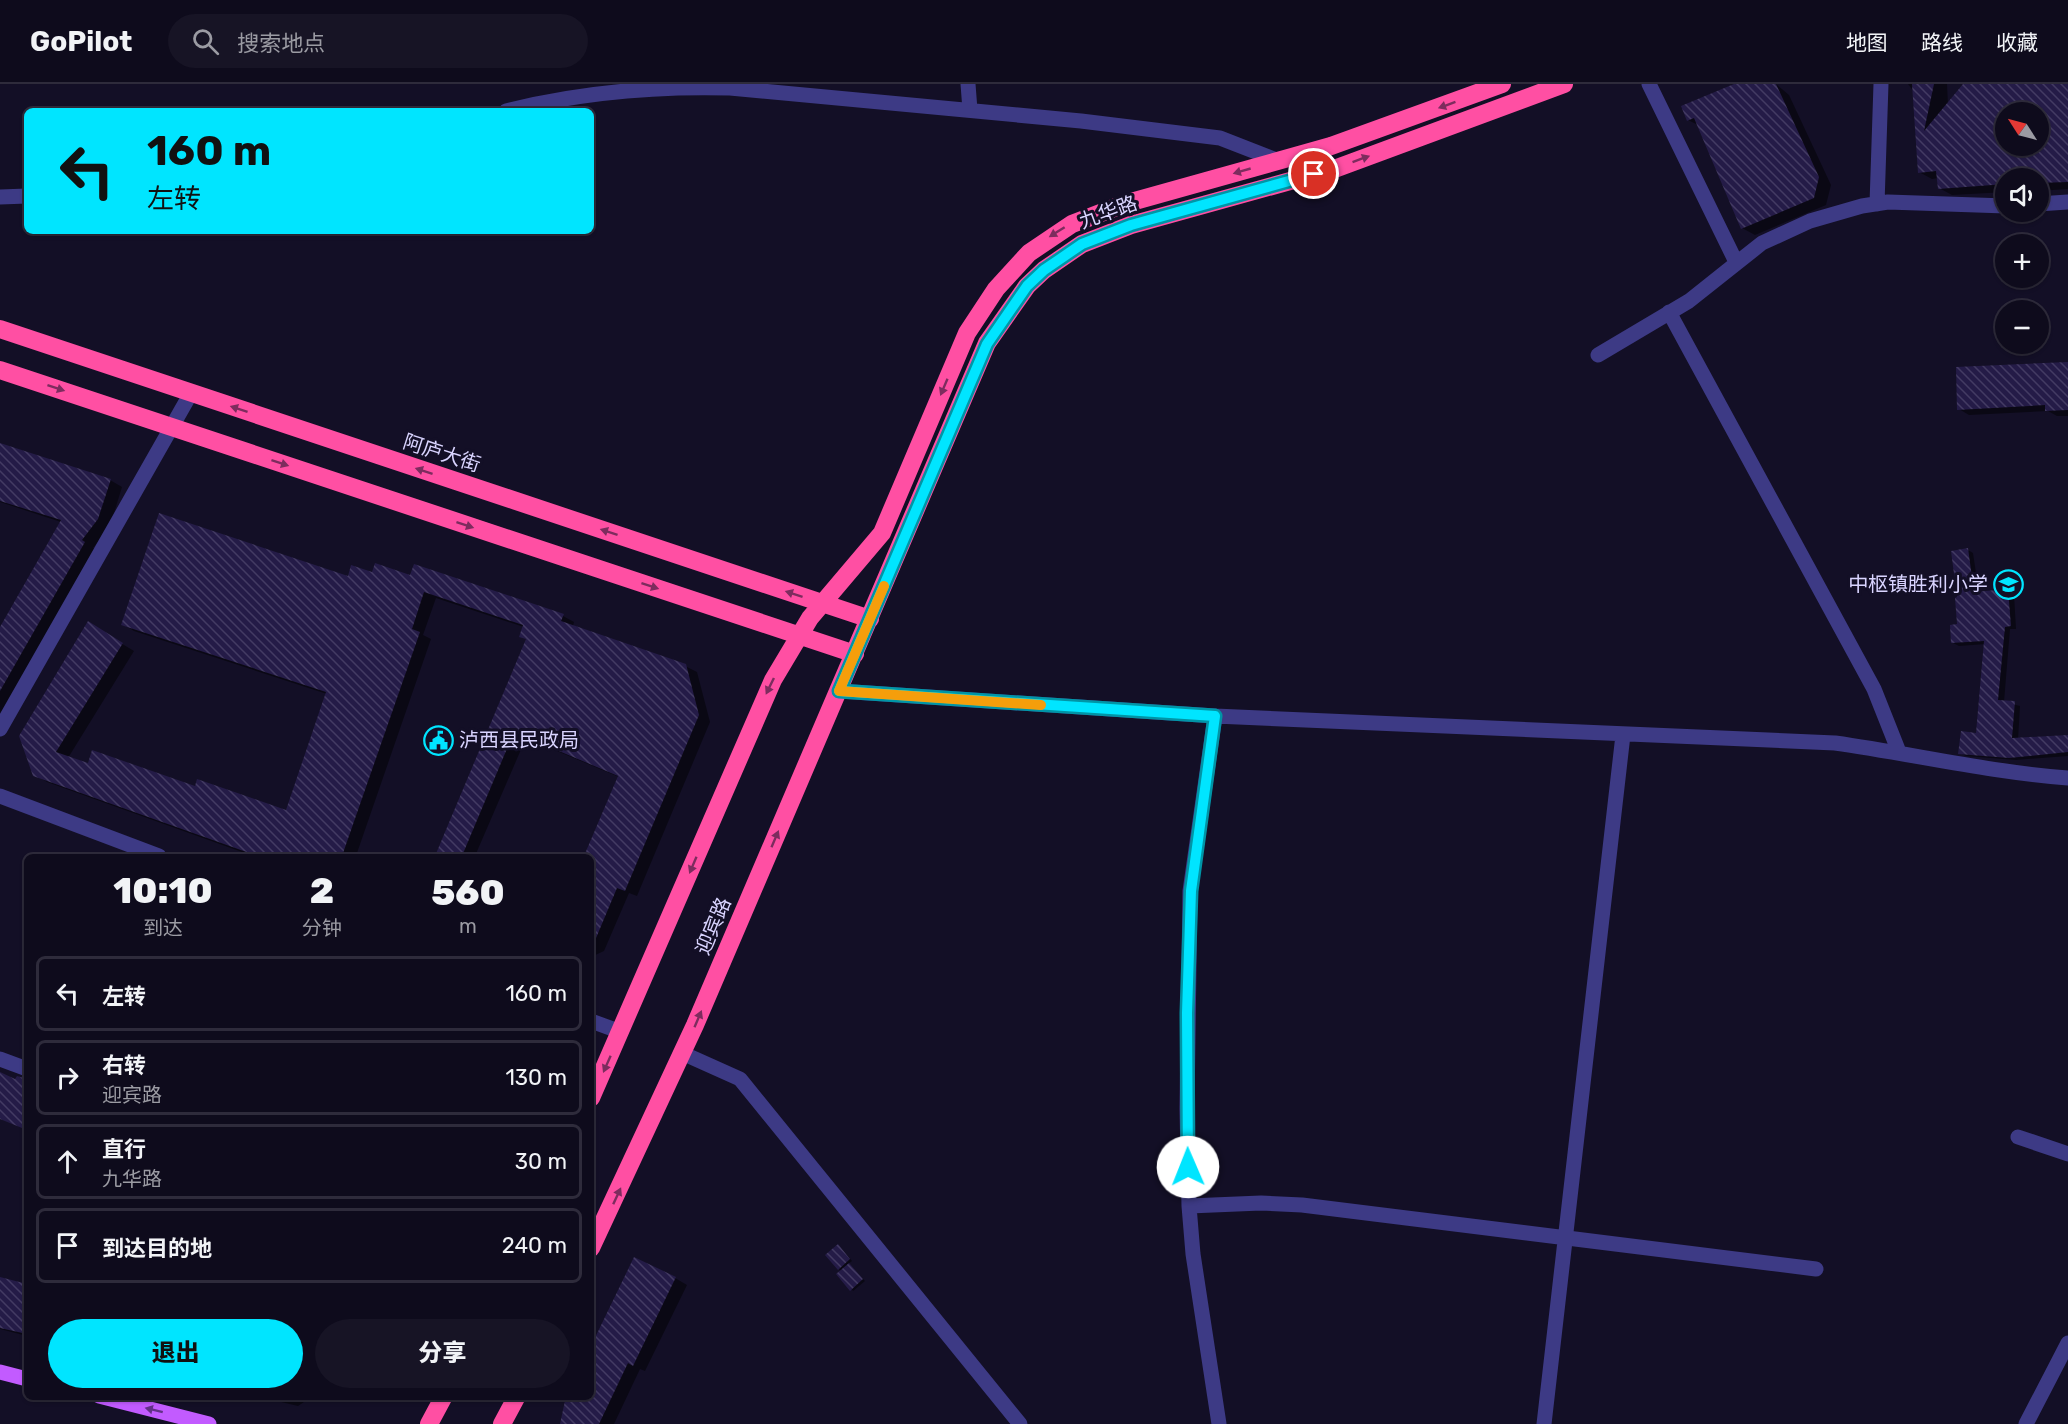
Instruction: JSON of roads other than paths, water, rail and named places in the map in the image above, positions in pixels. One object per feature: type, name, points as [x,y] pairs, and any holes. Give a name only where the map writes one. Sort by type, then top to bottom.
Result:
[{"type":"highway","name":"九华路","points":[[823,603],[882,533],[967,333],[1011,271],[1043,242],[1072,224],[1124,204],[1331,146],[1502,84]]},
{"type":"highway","name":"九华路","points":[[870,619],[987,344],[1014,302],[1044,270],[1082,244],[1131,225],[1337,168],[1564,84]]},
{"type":"highway","name":"阿庐大街","points":[[0,330],[870,619]]},
{"type":"highway","points":[[0,370],[855,654]]},
{"type":"highway","points":[[594,1091],[760,706],[799,635],[823,603]]},
{"type":"highway","name":"迎宾路","points":[[594,1242],[682,1053],[870,619]]},
{"type":"highway","points":[[429,1424],[442,1400]]},
{"type":"highway","points":[[502,1424],[514,1400]]},
{"type":"main road","points":[[0,1372],[24,1377]]},
{"type":"main road","points":[[115,1400],[208,1424]]},
{"type":"street","points":[[968,84],[970,110]]},
{"type":"street","points":[[1649,84],[1736,262]]},
{"type":"street","points":[[1878,204],[1881,84]]},
{"type":"street","points":[[519,108],[582,94],[682,87],[730,88],[970,110],[1220,138],[1279,161]]},
{"type":"street","points":[[0,197],[24,196]]},
{"type":"street","points":[[2049,203],[2068,202]]},
{"type":"street","points":[[1598,355],[1689,301],[1762,243],[1810,221],[1878,204],[1995,206]]},
{"type":"street","points":[[1669,312],[1874,688],[1899,752]]},
{"type":"street","points":[[0,729],[191,393]]},
{"type":"street","points":[[839,691],[1215,716],[1835,743],[1899,752],[2002,772],[2068,778]]},
{"type":"street","points":[[1215,716],[1191,891],[1187,1013],[1189,1206],[1198,1302],[1219,1424]]},
{"type":"street","points":[[1544,1424],[1623,735]]},
{"type":"street","points":[[0,796],[154,854]]},
{"type":"street","points":[[594,1022],[621,1032]]},
{"type":"street","points":[[682,1053],[740,1079],[1020,1424]]},
{"type":"street","points":[[0,1059],[24,1068]]},
{"type":"street","points":[[2018,1137],[2068,1154]]},
{"type":"street","points":[[1189,1206],[1261,1203],[1302,1205],[1816,1269]]},
{"type":"street","points":[[2026,1424],[2068,1343]]},
{"type":"place","name":"中枢镇胜利小学","points":[[2009,584]]},
{"type":"place","name":"泸西县民政局","points":[[438,740]]}]
